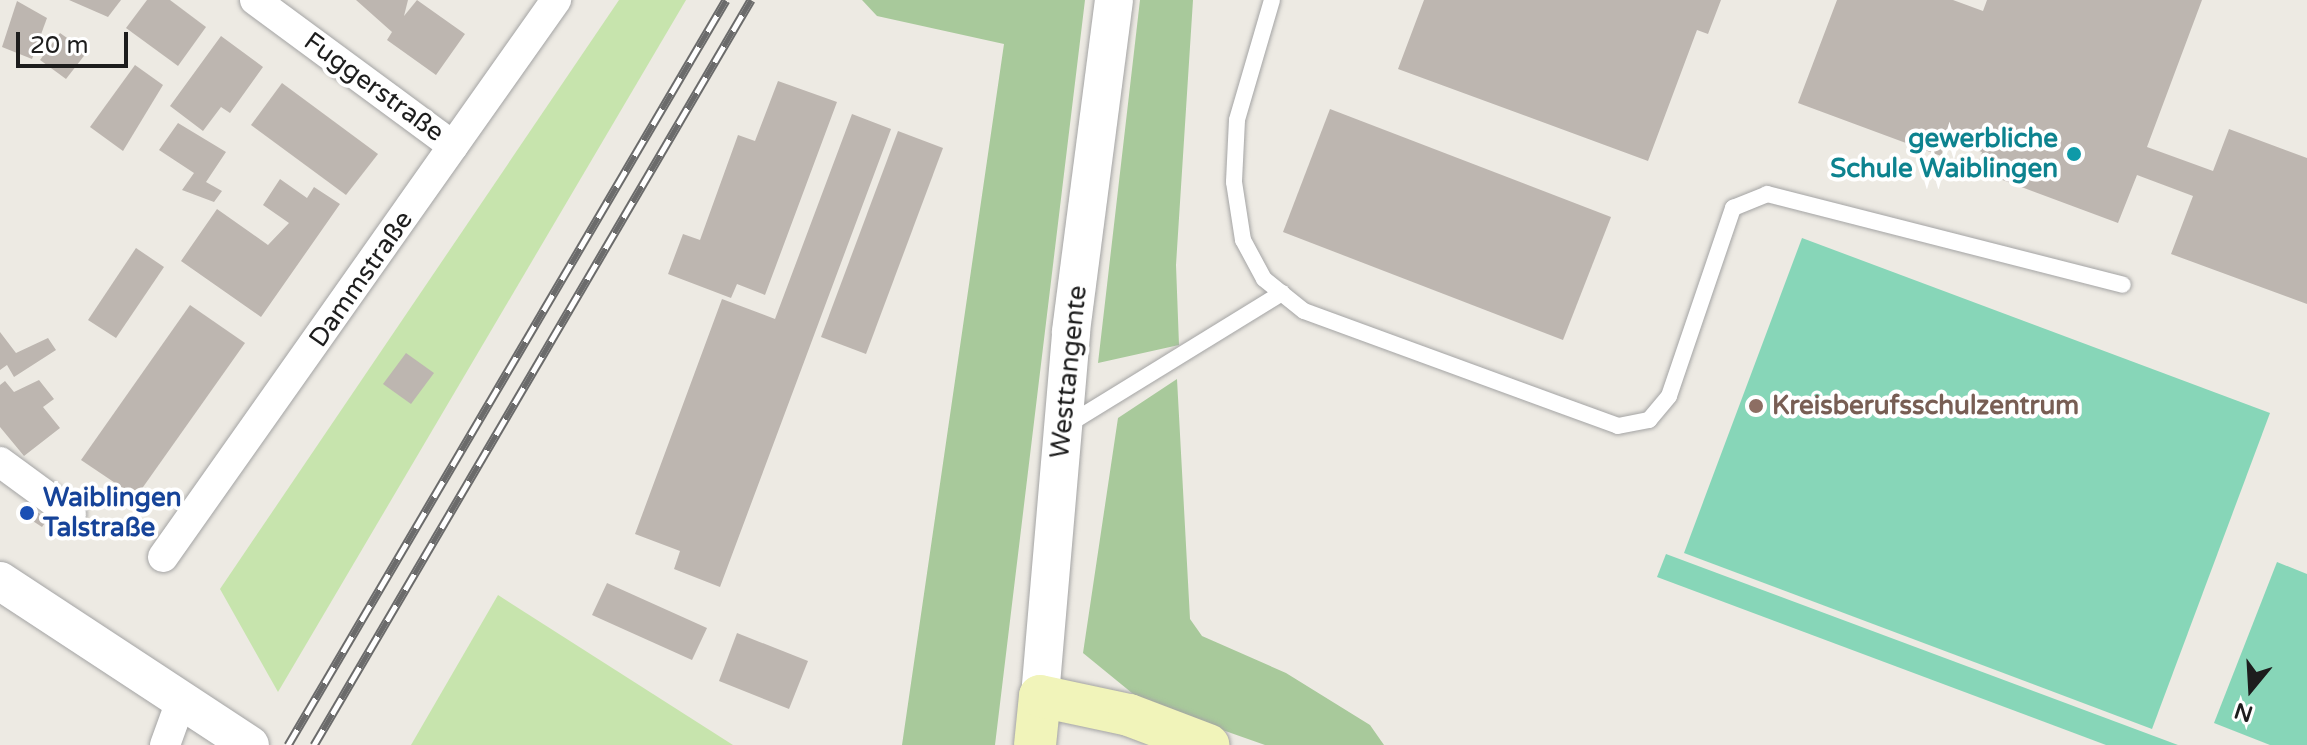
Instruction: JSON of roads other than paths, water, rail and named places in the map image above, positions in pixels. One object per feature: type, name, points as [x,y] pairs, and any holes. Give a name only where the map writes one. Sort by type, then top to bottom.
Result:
[{"type":"main road","name":"Westtangente","points":[[1035,745],[1040,696]]},
{"type":"main road","points":[[1040,696],[1129,715],[1208,745]]},
{"type":"street","name":"Fuggerstraße","points":[[255,0],[453,146]]},
{"type":"street","name":"Dammstraße","points":[[163,557],[556,0]]},
{"type":"street","name":"Westtangente","points":[[1040,696],[1063,427],[1114,0]]},
{"type":"street","points":[[0,462],[71,514]]},
{"type":"street","points":[[0,581],[250,745]]},
{"type":"street","points":[[165,745],[182,698]]},
{"type":"lane","points":[[1272,0],[1237,120],[1234,182],[1243,240],[1264,279],[1304,311],[1618,426],[1649,420],[1669,396],[1733,208],[1767,194],[2123,285]]},
{"type":"lane","points":[[1063,427],[1282,293]]},
{"type":"railway","points":[[288,745],[726,0]]},
{"type":"railway","points":[[314,745],[751,0]]},
{"type":"place","name":"gewerbliche Schule Waiblingen","points":[[2074,154]]},
{"type":"place","name":"Kreisberufsschulzentrum","points":[[1756,406]]},
{"type":"place","name":"Waiblingen Talstraße","points":[[27,513]]}]
